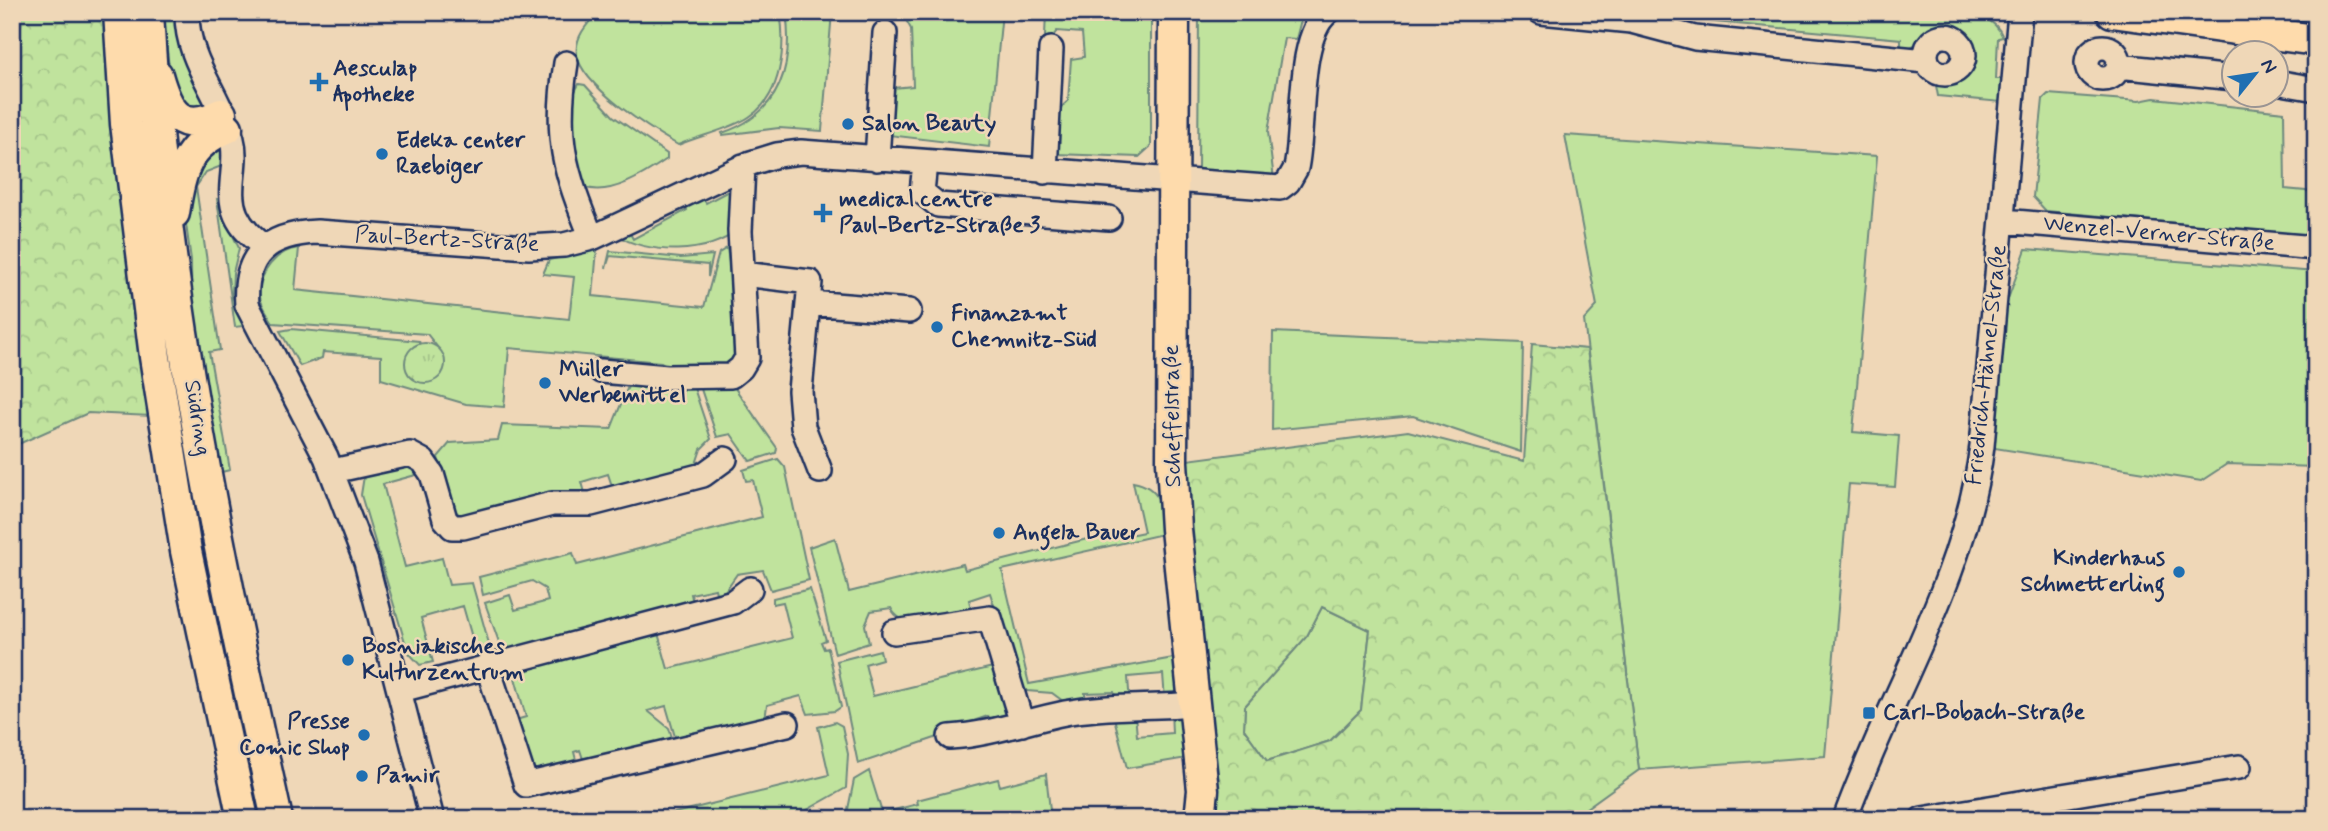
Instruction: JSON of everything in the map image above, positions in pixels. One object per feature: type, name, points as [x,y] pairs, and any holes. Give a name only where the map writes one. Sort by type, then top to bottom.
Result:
[{"type":"main road","name":"Südring","points":[[119,12],[126,124],[155,357],[186,551],[243,819]]},
{"type":"main road","name":"Südring","points":[[148,12],[154,118],[217,547],[277,819]]},
{"type":"main road","name":"Scheffelstraße","points":[[1174,12],[1172,462],[1203,790],[1200,819]]},
{"type":"main road","points":[[2112,12],[2316,40]]},
{"type":"main road","points":[[150,48],[164,93],[183,121],[195,124],[224,121]]},
{"type":"main road","points":[[171,244],[177,192],[189,157],[224,121]]},
{"type":"street","points":[[187,12],[191,50],[224,121],[234,154],[231,199],[236,217],[247,232],[264,247],[251,264],[246,283],[247,305],[332,471],[366,562],[432,819]]},
{"type":"street","points":[[1174,182],[1280,188],[1288,182],[1296,168],[1301,147],[1308,48],[1315,28],[1328,12]]},
{"type":"street","points":[[1541,12],[1631,21],[1695,38],[1926,61]]},
{"type":"street","name":"Friedrich-Hähnel-Straße","points":[[1845,819],[1879,731],[1946,588],[1969,514],[1982,446],[2020,12]]},
{"type":"street","points":[[877,159],[885,33]]},
{"type":"street","points":[[1045,172],[1051,50]]},
{"type":"street","points":[[566,62],[560,98],[560,140],[572,190],[592,238]]},
{"type":"street","points":[[2118,66],[2220,77]]},
{"type":"street","points":[[2290,84],[2316,89]]},
{"type":"street","name":"Paul-Bertz-Straße","points":[[264,247],[298,232],[529,247],[564,245],[592,238],[743,166],[777,155],[801,152],[1174,182]]},
{"type":"street","points":[[925,163],[922,192],[938,205],[1110,218]]},
{"type":"street","points":[[601,372],[667,377],[730,376],[741,368],[747,358],[740,231],[743,166]]},
{"type":"street","name":"Wenzel-Verner-Straße","points":[[2003,221],[2316,248]]},
{"type":"street","points":[[743,274],[810,282],[801,403],[803,427],[820,471]]},
{"type":"street","points":[[809,303],[909,311]]},
{"type":"street","points":[[332,471],[410,454],[423,461],[432,474],[445,519],[452,527],[463,527],[552,504],[591,504],[703,475],[725,459]]},
{"type":"street","points":[[401,690],[487,665],[733,602],[750,589]]},
{"type":"street","points":[[894,632],[990,618],[1023,724]]},
{"type":"street","points":[[487,665],[526,785],[788,724]]},
{"type":"street","points":[[950,737],[971,736],[1066,713],[1194,704]]},
{"type":"street","points":[[1922,819],[2239,767]]},
{"type":"green space","points":[[12,12],[110,12],[151,416],[88,413],[12,447]]},
{"type":"green space","points":[[163,12],[179,12],[209,110],[206,118],[172,96]]},
{"type":"green space","points":[[598,12],[780,12],[782,55],[775,84],[769,97],[749,117],[678,145],[619,106],[591,80],[582,67],[577,55],[577,43]]},
{"type":"green space","points":[[786,12],[832,12],[822,131],[779,128],[723,135],[722,133],[757,114],[778,86],[787,52]]},
{"type":"green space","points":[[882,12],[1002,12],[989,147],[880,134],[884,112],[892,111],[893,88],[913,86],[911,29],[906,20],[882,21]]},
{"type":"green space","points":[[1046,12],[1151,12],[1151,146],[1139,157],[1056,154],[1058,110],[1068,101],[1071,59],[1084,57],[1082,33],[1057,31],[1049,41],[1045,36]]},
{"type":"green space","points":[[1199,12],[1303,12],[1296,39],[1284,38],[1268,132],[1274,179],[1198,170]]},
{"type":"green space","points":[[1678,12],[1952,12],[1982,17],[1994,24],[2003,37],[1998,38],[1996,79],[2003,79],[2001,102],[1938,96],[1935,80],[1954,80],[1968,63],[1966,41],[1952,30],[1938,32],[1901,50],[1901,39],[1693,20]]},
{"type":"green space","points":[[2195,12],[2316,12],[2316,30]]},
{"type":"green space","points":[[579,84],[585,85],[613,116],[667,154],[667,159],[638,177],[616,186],[605,189],[584,187],[568,146],[572,97]]},
{"type":"green space","points":[[2048,94],[2139,101],[2154,98],[2220,105],[2220,108],[2284,112],[2285,189],[2316,192],[2316,236],[2046,211],[2033,197],[2043,99]]},
{"type":"green space","points":[[1565,135],[1877,156],[1853,432],[1899,436],[1895,487],[1849,484],[1825,756],[1639,770],[1584,320],[1597,306]]},
{"type":"green space","points":[[225,145],[224,165],[206,172],[196,187],[220,350],[209,352],[230,470],[217,473],[192,340],[191,260],[183,203],[198,154]]},
{"type":"green space","points":[[736,187],[738,229],[711,244],[677,250],[660,249],[628,241],[615,234],[627,228],[633,239],[687,210],[684,203],[700,194],[706,203]]},
{"type":"green space","points":[[217,199],[224,200],[225,219],[239,248],[233,273],[232,295],[243,326],[235,327]]},
{"type":"green space","points":[[299,248],[295,290],[569,319],[574,277],[543,274],[549,260],[597,249],[593,296],[704,307],[719,253],[727,248],[740,341],[739,356],[728,367],[676,371],[661,362],[509,348],[504,407],[466,404],[381,379],[381,356],[323,352],[322,358],[300,366],[280,331],[291,329],[419,341],[420,344],[414,347],[438,348],[427,334],[273,323],[261,300],[260,288],[265,271],[283,253]]},
{"type":"green space","points":[[2026,249],[2316,272],[2316,467],[2227,464],[2201,481],[1982,446],[1991,346]]},
{"type":"green space","points":[[610,251],[681,258],[713,255],[708,277],[708,265],[610,256],[606,268]]},
{"type":"green space","points":[[1273,332],[1523,343],[1521,452],[1413,416],[1272,430]]},
{"type":"green space","points":[[425,343],[439,349],[445,363],[439,377],[425,383],[411,377],[405,363],[411,349]]},
{"type":"green space","points":[[1532,344],[1587,349],[1639,770],[1571,819],[1204,819],[1172,462],[1408,431],[1524,461]],"holes":[[[1322,607],[1370,630],[1361,710],[1330,741],[1267,761],[1244,729],[1245,706],[1307,636]]]},
{"type":"green space","points":[[697,377],[732,384],[777,448],[776,453],[750,461],[731,434],[717,437]]},
{"type":"green space","points":[[691,379],[711,439],[701,449],[695,467],[614,492],[608,474],[582,482],[587,500],[470,520],[461,516],[449,503],[438,457],[450,443],[498,440],[502,425],[611,429],[629,384]]},
{"type":"green space","points":[[778,459],[785,467],[809,580],[771,590],[763,570],[737,574],[718,601],[715,589],[691,594],[694,607],[504,656],[485,603],[510,595],[515,610],[548,601],[545,589],[532,581],[483,595],[479,577],[573,553],[577,565],[762,517],[753,480],[746,481],[743,470]]},
{"type":"green space","points":[[405,461],[423,473],[383,484],[405,567],[442,558],[449,585],[472,583],[493,658],[479,662],[463,606],[421,618],[433,662],[420,665],[408,652],[361,495],[364,476],[376,468]]},
{"type":"green space","points":[[1133,482],[1150,489],[1159,500],[1163,516],[1163,534],[1002,570],[1029,684],[1179,657],[1181,683],[1176,694],[1165,700],[1163,674],[1128,677],[1130,705],[1117,703],[1114,692],[1085,693],[1086,707],[1071,707],[1052,693],[1027,691],[1020,684],[990,593],[969,600],[972,613],[928,622],[906,621],[897,616],[891,608],[871,611],[865,625],[869,643],[835,654],[809,547],[835,538],[849,592],[963,564],[965,570],[1099,536],[1119,537],[1144,532]]},
{"type":"green space","points":[[810,589],[826,640],[821,642],[824,649],[828,648],[841,707],[835,711],[808,714],[801,696],[767,705],[765,720],[676,740],[666,706],[648,711],[669,728],[673,741],[584,762],[580,750],[574,752],[577,764],[541,773],[528,768],[509,722],[526,717],[512,667],[658,633],[668,669],[792,638],[783,602],[773,604],[773,598]]},
{"type":"green space","points":[[1322,607],[1370,630],[1361,710],[1330,741],[1267,761],[1244,729],[1245,706],[1307,636]]},
{"type":"green space","points":[[880,650],[882,659],[865,664],[873,696],[997,666],[1012,723],[999,727],[988,716],[965,724],[953,732],[858,764],[837,661]]},
{"type":"green space","points":[[1171,710],[1181,712],[1187,758],[1127,768],[1113,714],[1135,714],[1137,736],[1172,733]]},
{"type":"green space","points":[[835,722],[842,726],[848,754],[846,788],[791,819],[650,819],[829,775],[818,727]]},
{"type":"green space","points":[[869,771],[884,819],[846,819],[854,780]]},
{"type":"green space","points":[[1046,774],[1051,819],[889,819],[886,812],[918,804],[917,800],[998,779],[1000,786]]},
{"type":"place","name":"Aesculap Apotheke","points":[[319,82]]},
{"type":"place","name":"Salon Beauty","points":[[848,124]]},
{"type":"place","name":"Edeka center Raebiger","points":[[382,154]]},
{"type":"place","name":"medical centre Paul-Bertz-Straße 3","points":[[823,213]]},
{"type":"place","name":"Finanzamt Chemnitz-Süd","points":[[937,327]]},
{"type":"place","name":"Müller Werbemittel","points":[[545,383]]},
{"type":"place","name":"Angela Bauer","points":[[999,533]]},
{"type":"place","name":"Kinderhaus Schmetterling","points":[[2179,572]]},
{"type":"place","name":"Bosniakisches Kulturzentrum","points":[[348,660]]},
{"type":"place","name":"Carl-Bobach-Straße","points":[[1869,713]]},
{"type":"place","name":"Presse Comic Shop","points":[[364,735]]},
{"type":"place","name":"Pamir","points":[[362,776]]}]
